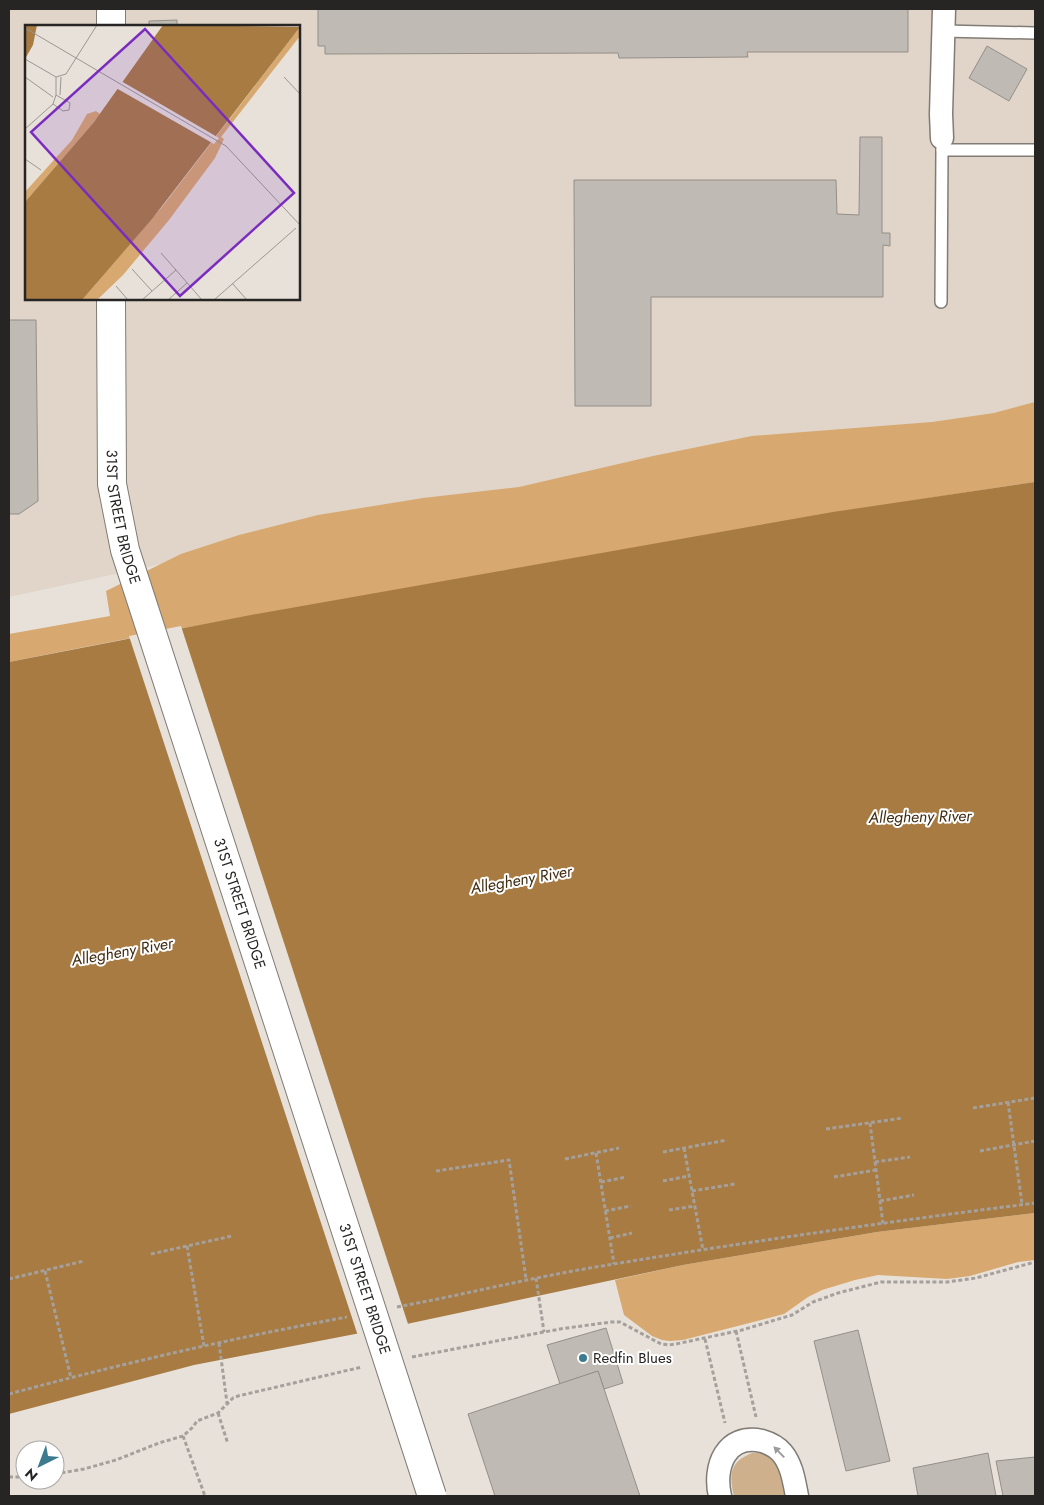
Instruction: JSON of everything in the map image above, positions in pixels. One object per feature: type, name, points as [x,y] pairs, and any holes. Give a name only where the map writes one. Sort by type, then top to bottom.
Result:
[{"type":"main road","points":[[111,9],[111,25]]},
{"type":"main road","name":"31ST STREET BRIDGE","points":[[111,300],[112,484],[125,550],[432,1496]]},
{"type":"street","points":[[120,9],[120,25]]},
{"type":"street","points":[[942,144],[944,9]]},
{"type":"street","points":[[720,1496],[717,1474],[721,1461],[730,1448],[741,1441],[754,1439],[768,1442],[781,1452],[791,1468],[797,1496]]},
{"type":"lane","points":[[943,31],[1035,32]]},
{"type":"lane","points":[[941,302],[942,144],[1035,150]]},
{"type":"path","points":[[973,1108],[1035,1098]]},
{"type":"path","points":[[1008,1102],[1022,1204]]},
{"type":"path","points":[[826,1129],[902,1118]]},
{"type":"path","points":[[870,1123],[883,1224]]},
{"type":"path","points":[[663,1152],[727,1140]]},
{"type":"path","points":[[980,1151],[1035,1142]]},
{"type":"path","points":[[565,1160],[619,1148]]},
{"type":"path","points":[[684,1148],[703,1250]]},
{"type":"path","points":[[596,1153],[614,1264]]},
{"type":"path","points":[[875,1162],[910,1157]]},
{"type":"path","points":[[436,1171],[509,1160],[526,1279]]},
{"type":"path","points":[[834,1177],[876,1170]]},
{"type":"path","points":[[601,1182],[626,1176]]},
{"type":"path","points":[[663,1181],[689,1176]]},
{"type":"path","points":[[692,1191],[735,1184]]},
{"type":"path","points":[[880,1201],[914,1195]]},
{"type":"path","points":[[388,1309],[526,1279],[614,1264],[1035,1202]]},
{"type":"path","points":[[605,1211],[631,1206]]},
{"type":"path","points":[[669,1210],[695,1206]]},
{"type":"path","points":[[610,1238],[632,1233]]},
{"type":"path","points":[[151,1254],[232,1236]]},
{"type":"path","points":[[187,1246],[204,1346]]},
{"type":"path","points":[[9,1280],[84,1261]]},
{"type":"path","points":[[742,1330],[792,1315],[813,1302],[838,1293],[881,1282],[947,1282],[976,1278],[1035,1262]]},
{"type":"path","points":[[45,1271],[71,1378]]},
{"type":"path","points":[[536,1278],[544,1332]]},
{"type":"path","points":[[9,1394],[204,1346],[352,1316]]},
{"type":"path","points":[[736,1331],[756,1416],[759,1440]]},
{"type":"path","points":[[705,1339],[730,1448]]},
{"type":"path","points":[[219,1343],[228,1403]]},
{"type":"path","points":[[218,1412],[228,1444]]},
{"type":"path","points":[[183,1436],[205,1496]]},
{"type":"shaded area","points":[[9,9],[1035,9],[1035,414],[512,488],[9,597]]},
{"type":"shaded area","points":[[1035,402],[1035,482],[699,536],[131,638],[9,662],[9,634],[110,616],[106,591],[181,554],[239,535],[318,515],[423,498],[519,487],[653,456],[752,436],[932,422],[994,413]]},
{"type":"shaded area","points":[[1035,1213],[1035,1260],[1018,1262],[970,1276],[947,1279],[878,1275],[855,1280],[822,1290],[808,1297],[784,1314],[683,1340],[662,1340],[652,1336],[624,1315],[615,1280],[683,1265],[877,1232]]},
{"type":"shaded area","points":[[752,1453],[761,1453],[773,1460],[780,1473],[785,1496],[734,1496],[731,1476],[735,1465]]},
{"type":"water","name":"Allegheny River","points":[[1035,482],[1035,1213],[877,1232],[683,1265],[402,1325],[194,1365],[9,1414],[9,662],[251,615],[833,512]]},
{"type":"pier","points":[[181,626],[409,1327],[358,1336],[129,636]]},
{"type":"building","points":[[318,9],[908,9],[908,52],[747,52],[748,57],[619,58],[618,53],[325,54],[325,46],[318,46]]},
{"type":"building","points":[[177,20],[177,25],[149,25],[149,21]]},
{"type":"building","points":[[987,46],[1027,69],[1009,101],[969,78]]},
{"type":"building","points":[[860,137],[882,137],[882,233],[890,233],[890,246],[883,245],[883,297],[651,297],[651,406],[575,406],[574,180],[836,180],[837,214],[859,215]]},
{"type":"building","points":[[9,320],[36,320],[38,501],[19,514],[9,514]]},
{"type":"building","name":"Redfin Blues","points":[[606,1328],[623,1383],[604,1389],[598,1371],[560,1384],[547,1345]]},
{"type":"building","points":[[858,1330],[890,1461],[846,1471],[814,1341]]},
{"type":"building","points":[[598,1371],[640,1496],[495,1496],[468,1414]]},
{"type":"building","points":[[988,1453],[996,1496],[918,1496],[913,1468]]},
{"type":"building","points":[[1035,1457],[1035,1496],[1003,1496],[996,1461]]},
{"type":"place","name":"Redfin Blues","points":[[583,1358]]}]
